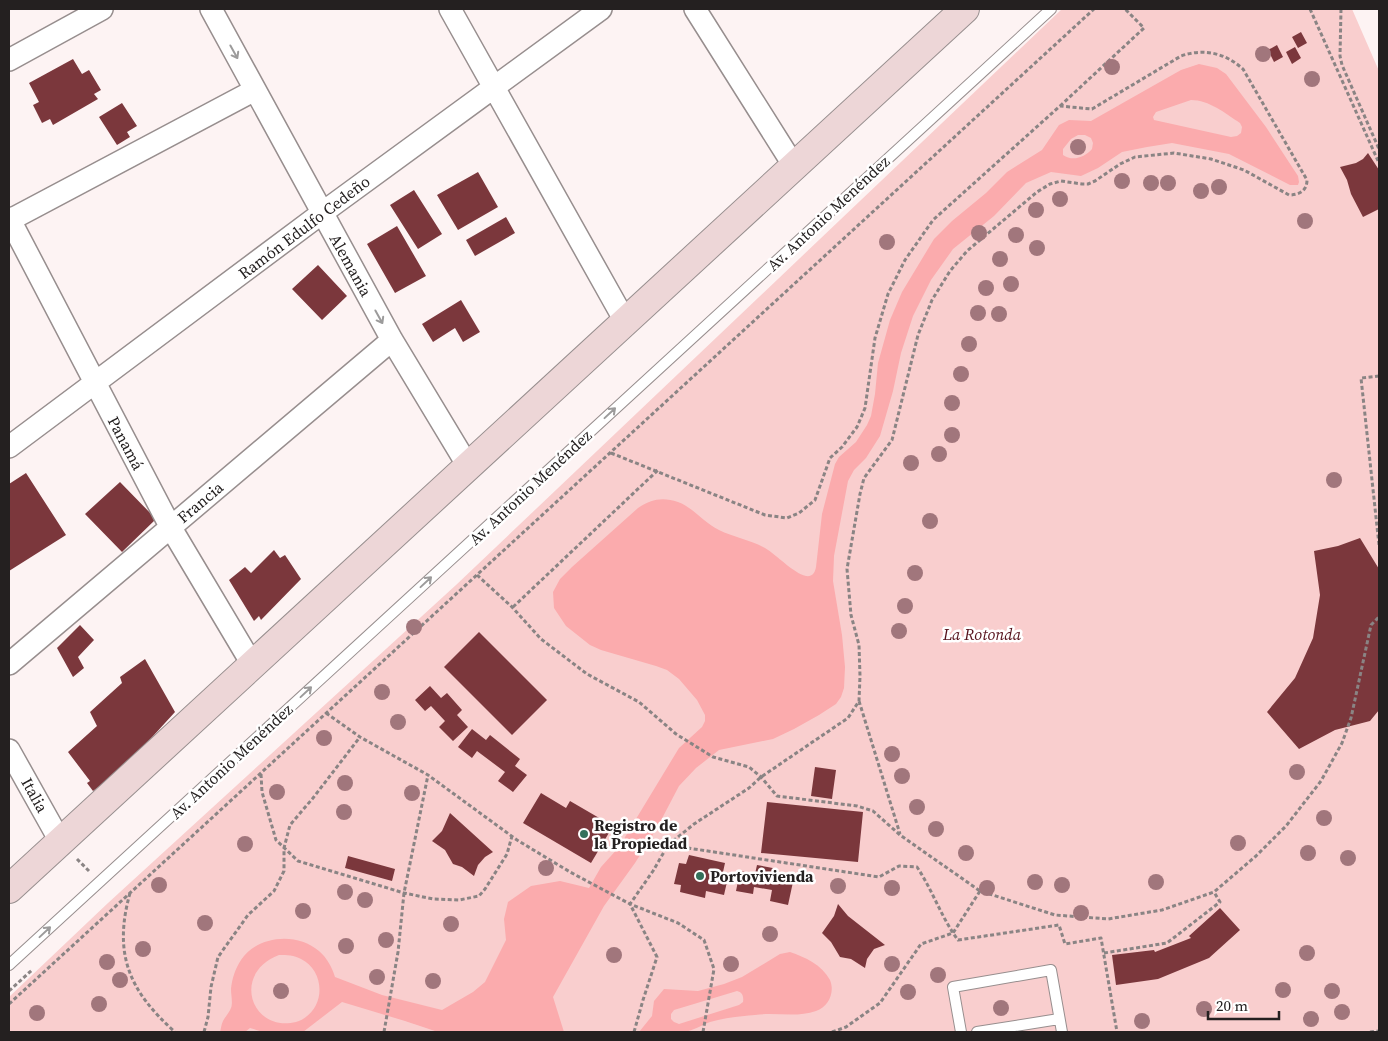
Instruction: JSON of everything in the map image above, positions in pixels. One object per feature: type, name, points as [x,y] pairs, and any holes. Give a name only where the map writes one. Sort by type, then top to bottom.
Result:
[{"type":"street","points":[[9,60],[102,9]]},
{"type":"street","name":"Alemania","points":[[211,9],[392,340],[468,466]]},
{"type":"street","points":[[450,9],[626,321]]},
{"type":"street","name":"Ramón Edulfo Cedeño","points":[[9,447],[322,213],[601,9]]},
{"type":"street","points":[[695,9],[794,166]]},
{"type":"street","points":[[9,889],[965,9]]},
{"type":"street","points":[[10,223],[255,90]]},
{"type":"street","name":"Panamá","points":[[10,223],[171,528],[252,664]]},
{"type":"street","name":"Francia","points":[[9,664],[392,340]]},
{"type":"street","name":"Italia","points":[[9,750],[60,841]]},
{"type":"lane","name":"Av. Antonio Menéndez","points":[[9,965],[1051,9]]},
{"type":"lane","points":[[961,1032],[953,987],[1050,970],[1062,1032]]},
{"type":"lane","points":[[977,1032],[1059,1019]]},
{"type":"path","points":[[9,1004],[1094,9]]},
{"type":"path","points":[[610,453],[658,470],[765,515],[787,518],[799,513],[815,500],[830,458],[842,447],[857,427],[865,408],[875,338],[881,313],[905,260],[933,220],[1144,28],[1125,9]]},
{"type":"path","points":[[1310,9],[1379,163]]},
{"type":"path","points":[[1341,9],[1340,56],[1342,65],[1379,149]]},
{"type":"path","points":[[900,835],[858,701],[860,676],[859,645],[852,615],[847,569],[864,478],[892,440],[918,335],[932,300],[950,271],[967,251],[1037,192],[1050,184],[1061,181],[1088,184],[1135,157],[1174,153],[1211,159],[1244,170],[1288,195],[1297,195],[1307,185],[1307,180],[1250,79],[1237,64],[1222,55],[1192,52],[1181,56],[1092,109],[1060,106]]},
{"type":"path","points":[[1379,376],[1362,378],[1379,545]]},
{"type":"path","points":[[512,607],[658,470]]},
{"type":"path","points":[[477,575],[512,607],[541,640],[587,674],[639,702],[676,734],[713,757],[748,767],[761,777],[777,796],[857,806],[873,811],[900,835],[980,891],[1055,915],[1108,919],[1162,910],[1214,892],[1256,856],[1286,826],[1321,781],[1342,744],[1351,718],[1371,625],[1379,617]]},
{"type":"path","points":[[630,904],[668,845],[694,824],[749,788],[761,777],[848,718],[858,701]]},
{"type":"path","points":[[326,713],[360,737],[428,775],[512,836],[570,872],[630,904],[678,923],[704,940],[714,969],[703,1032]]},
{"type":"path","points":[[204,1032],[208,1017],[210,987],[218,957],[248,915],[274,891],[284,871],[284,848],[290,825],[360,737]]},
{"type":"path","points":[[260,773],[262,792],[276,840],[298,861],[404,893],[433,899],[459,900],[479,896],[486,889],[507,854],[512,836]]},
{"type":"path","points":[[384,1032],[398,952],[404,893],[428,775]]},
{"type":"path","points":[[668,845],[879,877],[899,866],[916,867],[927,882],[948,927],[958,940],[1058,925],[1065,944],[1101,938],[1117,1032]]},
{"type":"path","points":[[832,1032],[846,1027],[880,1003],[922,944],[953,933],[980,891]]},
{"type":"path","points":[[130,892],[126,909],[124,945],[130,977],[139,994],[174,1032]]},
{"type":"path","points":[[1104,953],[1167,943],[1220,902],[1214,892]]},
{"type":"path","points":[[630,904],[657,957],[634,1032]]},
{"type":"path","points":[[1370,1032],[1379,1031]]},
{"type":"green space","name":"La Rotonda","points":[[1062,9],[1352,9],[1379,71],[1379,1030],[1365,1032],[9,1032],[9,997],[108,903],[456,585]]},
{"type":"shaded area","points":[[1199,64],[1217,68],[1226,74],[1266,127],[1298,176],[1298,185],[1290,185],[1229,154],[1172,143],[1147,147],[1122,152],[1098,168],[1081,176],[1051,172],[1026,183],[994,216],[953,249],[931,280],[913,316],[901,353],[893,391],[880,436],[848,481],[834,556],[833,581],[845,667],[844,688],[841,697],[836,704],[819,715],[773,739],[719,750],[696,768],[679,786],[657,828],[604,906],[553,997],[564,1032],[438,1032],[342,1002],[303,1032],[263,1032],[250,1028],[245,1032],[220,1032],[223,1021],[232,1006],[231,985],[237,967],[248,952],[257,945],[267,941],[289,939],[300,941],[310,945],[322,954],[329,963],[335,977],[382,995],[442,1010],[473,992],[485,982],[506,940],[504,919],[508,902],[531,886],[560,881],[589,888],[601,867],[619,847],[679,748],[702,727],[705,715],[697,700],[679,679],[667,670],[601,650],[590,645],[566,626],[554,608],[553,592],[560,579],[638,508],[652,501],[662,499],[673,500],[684,505],[719,530],[765,548],[790,568],[801,574],[806,576],[812,575],[816,567],[822,514],[835,464],[839,457],[856,442],[871,416],[878,363],[890,320],[902,292],[934,239],[1007,172],[1042,150],[1059,125],[1069,120],[1091,121],[1181,70]],"holes":[[[1191,100],[1204,102],[1229,115],[1240,123],[1242,127],[1241,133],[1231,137],[1154,120],[1153,117],[1156,112]],[[1078,135],[1085,135],[1091,138],[1093,143],[1092,149],[1079,158],[1067,157],[1063,155],[1063,149],[1071,139]],[[279,955],[288,955],[301,959],[312,967],[318,979],[318,999],[312,1011],[302,1020],[280,1023],[268,1019],[258,1010],[253,999],[251,987],[255,975],[264,963]]]},
{"type":"shaded area","points":[[790,952],[801,956],[813,962],[827,975],[832,989],[830,999],[821,1009],[794,1015],[763,1014],[727,1018],[680,1033],[639,1032],[652,1016],[654,1001],[664,989],[698,991],[724,984],[742,977],[780,954]],"holes":[[[737,991],[740,992],[743,1000],[739,1005],[679,1024],[671,1019],[671,1014],[674,1010]]]},
{"type":"building","points":[[1301,32],[1307,43],[1298,48],[1292,37]]},
{"type":"building","points":[[1277,45],[1283,57],[1274,62],[1268,50]]},
{"type":"building","points":[[1295,47],[1301,58],[1292,64],[1286,52]]},
{"type":"building","points":[[73,59],[82,74],[89,70],[101,90],[94,94],[98,99],[53,125],[50,119],[42,123],[33,105],[39,102],[29,83]]},
{"type":"building","points":[[122,103],[137,126],[127,132],[130,137],[117,145],[99,117]]},
{"type":"building","points":[[1368,153],[1379,170],[1379,209],[1363,217],[1340,167],[1356,163]]},
{"type":"building","points":[[478,172],[498,207],[458,230],[437,195]]},
{"type":"building","points":[[414,190],[442,234],[418,249],[390,205]]},
{"type":"building","points":[[506,217],[515,233],[475,256],[466,240]]},
{"type":"building","points":[[397,226],[426,276],[395,293],[367,244]]},
{"type":"building","points":[[318,265],[347,296],[322,320],[292,289]]},
{"type":"building","points":[[461,300],[480,332],[463,342],[455,328],[433,342],[422,324]]},
{"type":"building","points":[[26,473],[66,535],[9,571],[9,484]]},
{"type":"building","points":[[120,482],[156,519],[122,552],[85,514]]},
{"type":"building","points":[[1360,538],[1379,569],[1379,710],[1370,721],[1335,730],[1299,749],[1267,712],[1295,678],[1313,638],[1320,595],[1314,551],[1338,546]]},
{"type":"building","points":[[274,550],[280,558],[285,555],[301,579],[261,620],[259,616],[254,621],[229,580],[245,567],[251,573]]},
{"type":"building","points":[[80,625],[94,640],[78,657],[84,668],[73,677],[57,648]]},
{"type":"building","points":[[479,632],[547,700],[512,735],[444,667]]},
{"type":"building","points":[[145,659],[175,712],[124,768],[93,791],[87,783],[90,781],[68,752],[97,726],[90,712],[122,683],[120,677]]},
{"type":"building","points":[[430,686],[441,698],[447,693],[462,710],[457,715],[468,727],[453,741],[439,727],[445,721],[431,706],[425,711],[415,700]]},
{"type":"building","points":[[472,729],[486,740],[490,735],[520,759],[515,766],[527,775],[513,792],[498,781],[505,772],[477,751],[472,758],[458,747]]},
{"type":"building","points":[[815,767],[836,770],[832,799],[811,796]]},
{"type":"building","points":[[541,793],[566,808],[570,801],[613,826],[591,863],[523,823]]},
{"type":"building","points":[[767,802],[863,812],[858,862],[761,853]]},
{"type":"building","points":[[450,813],[493,852],[478,865],[474,876],[462,867],[453,864],[445,850],[432,841],[442,831]]},
{"type":"building","points":[[689,855],[725,863],[723,872],[729,873],[724,895],[706,891],[705,898],[680,892],[681,885],[674,884],[679,863],[686,864]]},
{"type":"building","points":[[348,856],[395,869],[392,881],[345,868]]},
{"type":"building","points":[[757,865],[778,869],[776,879],[793,882],[788,905],[770,901],[772,890],[754,887],[753,894],[736,891],[740,871],[755,874]]},
{"type":"building","points":[[838,904],[848,916],[885,945],[874,949],[867,959],[865,968],[851,959],[840,957],[831,942],[822,933],[834,916]]},
{"type":"building","points":[[1220,908],[1240,930],[1209,958],[1158,979],[1116,985],[1112,955],[1154,950],[1155,952],[1191,938],[1189,936]]},
{"type":"place","name":"Registro de la Propiedad","points":[[584,834]]},
{"type":"place","name":"Portovivienda","points":[[700,876]]}]
